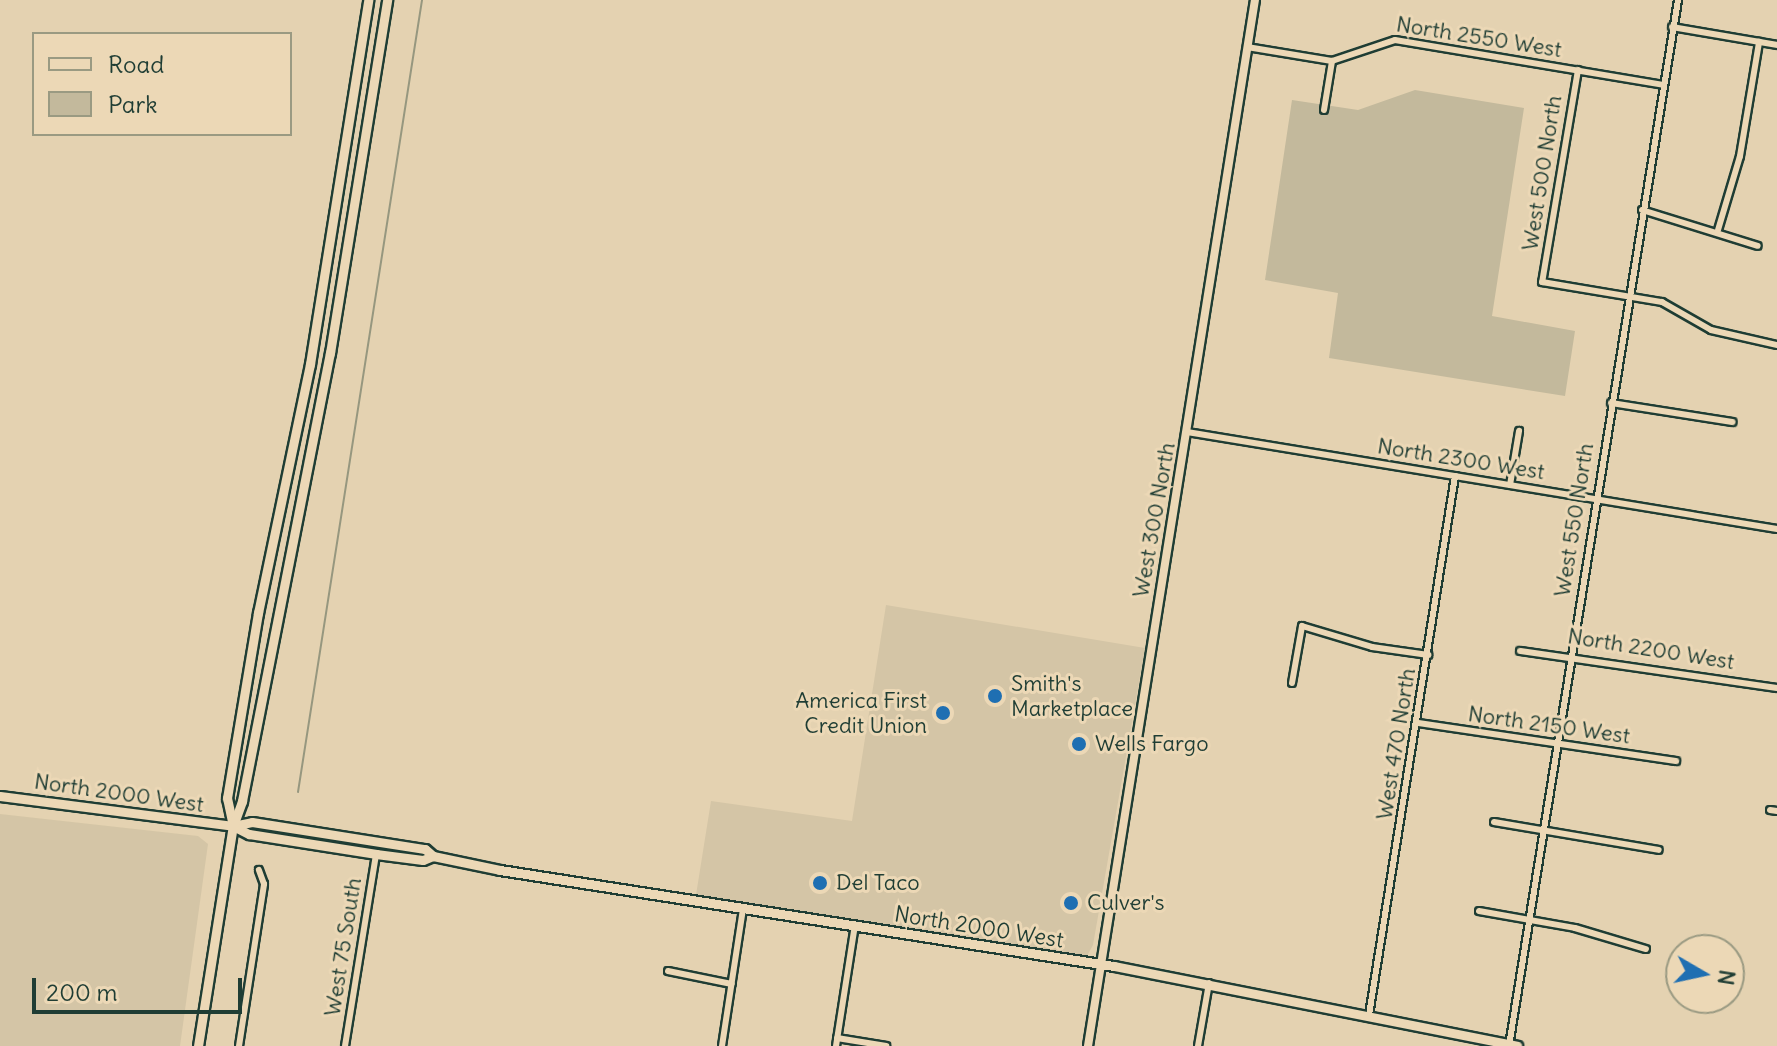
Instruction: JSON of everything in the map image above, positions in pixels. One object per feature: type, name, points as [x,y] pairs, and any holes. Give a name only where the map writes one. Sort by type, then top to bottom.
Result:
[{"type":"main road","points":[[233,826],[227,798],[258,613],[310,364],[368,0]]},
{"type":"main road","points":[[198,1046],[233,826],[242,801],[267,657],[326,376],[387,0]]},
{"type":"main road","name":"West 300 North","points":[[1088,1046],[1255,0]]},
{"type":"main road","name":"North 2000 West","points":[[0,796],[233,826],[252,822],[281,826],[425,849],[433,856]]},
{"type":"main road","name":"North 2000 West","points":[[233,826],[249,834],[423,860],[433,856],[1101,964],[1512,1045]]},
{"type":"street","name":"West 550 North","points":[[1512,1045],[1627,296],[1678,0]]},
{"type":"street","points":[[1672,27],[1777,45]]},
{"type":"street","name":"North 2550 West","points":[[1247,47],[1332,61],[1395,40],[1663,85]]},
{"type":"street","points":[[1718,230],[1735,180],[1759,42]]},
{"type":"street","points":[[1324,110],[1332,61]]},
{"type":"street","name":"West 500 North","points":[[1578,70],[1542,282],[1627,296]]},
{"type":"street","points":[[1642,210],[1718,230],[1758,246]]},
{"type":"street","points":[[1627,296],[1682,310],[1729,337],[1777,345]]},
{"type":"street","points":[[1611,403],[1733,422]]},
{"type":"street","points":[[1510,485],[1519,431]]},
{"type":"street","name":"North 2300 West","points":[[1187,432],[1777,529]]},
{"type":"street","name":"West 470 North","points":[[1369,1015],[1455,476]]},
{"type":"street","points":[[1292,683],[1302,626],[1372,647],[1428,655]]},
{"type":"street","name":"North 2200 West","points":[[1520,651],[1571,654],[1777,688]]},
{"type":"street","name":"North 2150 West","points":[[1418,723],[1676,761]]},
{"type":"street","points":[[1494,822],[1659,850]]},
{"type":"street","name":"West 75 South","points":[[345,1046],[376,854]]},
{"type":"street","points":[[239,1046],[264,884],[259,870]]},
{"type":"street","points":[[722,1046],[743,908]]},
{"type":"street","points":[[1479,911],[1529,919],[1646,949]]},
{"type":"street","points":[[836,1046],[855,925]]},
{"type":"street","points":[[668,971],[732,984]]},
{"type":"street","points":[[1198,1046],[1209,983]]},
{"type":"street","points":[[837,1038],[886,1046]]},
{"type":"shaded area","points":[[886,605],[1145,648],[1093,945],[1087,956],[696,895],[711,801],[852,821]]},
{"type":"shaded area","points":[[0,814],[198,836],[208,844],[180,1046],[0,1046]]},
{"type":"green space","points":[[1415,90],[1524,108],[1492,316],[1575,331],[1565,396],[1329,358],[1338,293],[1265,280],[1292,100],[1358,110]]},
{"type":"waterway","points":[[298,792],[422,0]]},
{"type":"place","name":"Smith's Marketplace","points":[[995,696]]},
{"type":"place","name":"America First Credit Union","points":[[943,713]]},
{"type":"place","name":"Wells Fargo","points":[[1079,744]]},
{"type":"place","name":"Del Taco","points":[[820,883]]},
{"type":"place","name":"Culver's","points":[[1071,903]]}]
